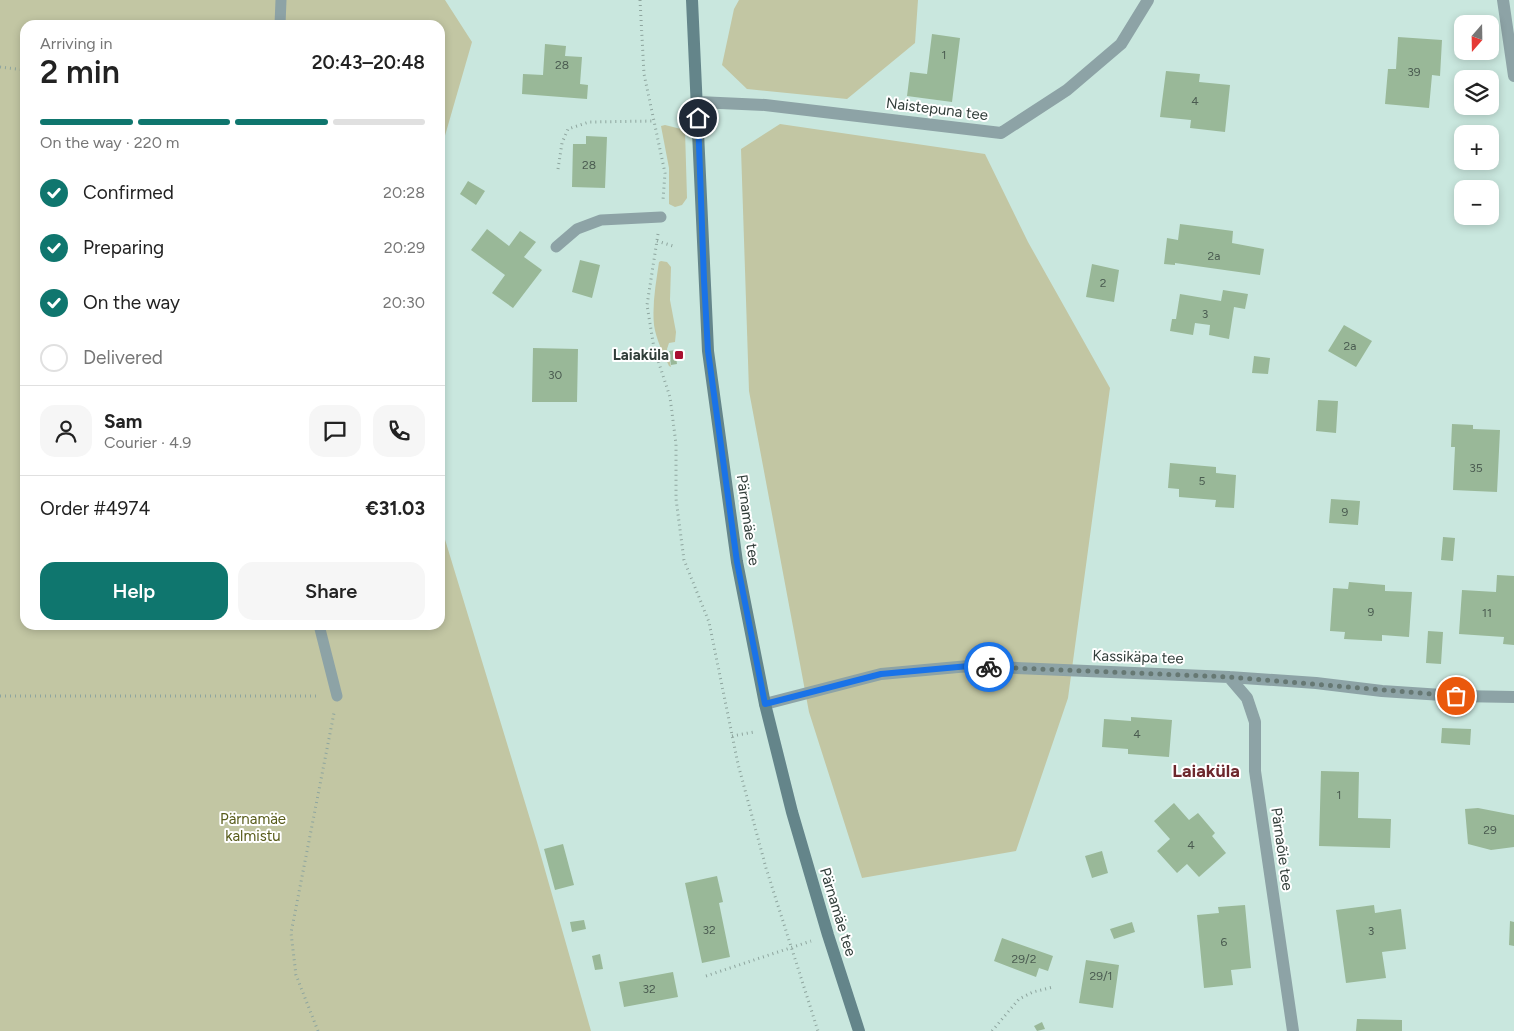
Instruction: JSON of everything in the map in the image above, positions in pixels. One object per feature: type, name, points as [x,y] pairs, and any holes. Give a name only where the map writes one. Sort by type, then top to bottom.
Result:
[{"type":"main road","name":"Pärnamäe tee","points":[[692,0],[708,351],[737,562],[765,704],[792,812],[858,1031]]},
{"type":"street","name":"Naistepuna tee","points":[[698,102],[765,105],[1001,133],[1067,90],[1121,44],[1148,0]]},
{"type":"street","points":[[1503,0],[1514,76]]},
{"type":"street","name":"Kassikäpa tee","points":[[765,704],[881,674],[969,666],[1229,677],[1316,683],[1382,691],[1456,696],[1514,697]]},
{"type":"street","name":"Pärnaõie tee","points":[[1229,677],[1247,698],[1255,722],[1256,771],[1293,1031]]},
{"type":"lane","points":[[280,20],[281,0]]},
{"type":"lane","points":[[556,247],[577,229],[601,220],[662,217]]},
{"type":"lane","points":[[320,630],[337,696]]},
{"type":"path","points":[[640,0],[644,74],[665,173],[662,217],[647,305],[654,348],[670,397],[676,444],[676,499],[684,560],[709,622],[738,764],[766,868],[818,1031]]},
{"type":"path","points":[[0,67],[20,69]]},
{"type":"path","points":[[558,169],[562,143],[568,128],[589,122],[654,121]]},
{"type":"path","points":[[657,241],[674,246]]},
{"type":"path","points":[[0,696],[337,696],[291,933],[296,975],[318,1031]]},
{"type":"path","points":[[706,976],[828,935]]},
{"type":"path","points":[[992,1031],[1019,1000],[1033,992],[1053,987]]},
{"type":"green space","name":"Pärnamäe kalmistu","points":[[0,0],[445,0],[472,42],[445,136],[445,20],[20,20],[20,630],[445,630],[445,539],[537,842],[591,1031],[0,1031]]},
{"type":"green space","points":[[739,0],[918,0],[915,43],[847,99],[747,89],[722,65],[734,9]]},
{"type":"green space","points":[[780,124],[985,154],[1028,242],[1110,388],[1068,698],[1016,851],[862,878],[809,712],[749,391],[741,149]]},
{"type":"green space","points":[[665,125],[685,130],[687,198],[682,205],[675,207],[669,204],[669,168],[661,126]]},
{"type":"green space","points":[[659,262],[667,262],[671,267],[670,300],[676,332],[675,342],[669,343],[667,349],[671,367],[660,346],[654,325],[655,294]]},
{"type":"building","points":[[932,34],[960,38],[952,102],[907,96],[910,72],[927,74]]},
{"type":"building","points":[[1398,37],[1442,40],[1440,76],[1432,75],[1429,108],[1385,104],[1388,69],[1396,69]]},
{"type":"building","points":[[545,44],[566,46],[565,56],[582,57],[580,84],[588,85],[587,99],[522,94],[523,74],[543,75]]},
{"type":"building","points":[[1166,71],[1200,74],[1199,82],[1230,85],[1225,132],[1190,128],[1191,120],[1160,117]]},
{"type":"building","points":[[586,136],[607,137],[605,188],[572,187],[573,144],[586,144]]},
{"type":"building","points":[[468,181],[485,191],[476,205],[460,194]]},
{"type":"building","points":[[1180,224],[1233,231],[1232,243],[1264,249],[1260,275],[1175,263],[1175,265],[1164,264],[1167,238],[1178,240]]},
{"type":"building","points":[[487,229],[509,246],[520,231],[536,242],[524,257],[542,270],[513,308],[492,293],[505,275],[471,250]]},
{"type":"building","points":[[580,260],[600,265],[592,298],[572,292]]},
{"type":"building","points":[[1092,264],[1119,270],[1114,302],[1086,297]]},
{"type":"building","points":[[1223,290],[1248,294],[1245,309],[1234,307],[1229,339],[1209,335],[1210,325],[1195,323],[1193,335],[1170,331],[1172,319],[1176,319],[1180,294],[1221,301]]},
{"type":"building","points":[[1344,325],[1372,341],[1356,367],[1328,351]]},
{"type":"building","points":[[533,348],[578,349],[577,402],[532,402]]},
{"type":"building","points":[[675,350],[677,364],[671,365],[669,351]]},
{"type":"building","points":[[1254,356],[1270,358],[1268,374],[1252,373]]},
{"type":"building","points":[[1318,400],[1338,401],[1336,433],[1316,431]]},
{"type":"building","points":[[1452,424],[1473,425],[1473,429],[1500,430],[1497,492],[1453,490],[1455,447],[1451,447]]},
{"type":"building","points":[[1170,463],[1216,467],[1216,473],[1236,475],[1234,508],[1215,507],[1216,500],[1179,497],[1179,489],[1168,488]]},
{"type":"building","points":[[1331,499],[1360,501],[1358,525],[1329,523]]},
{"type":"building","points":[[1443,537],[1455,538],[1453,561],[1441,560]]},
{"type":"building","points":[[1497,575],[1514,576],[1514,645],[1503,644],[1504,637],[1459,634],[1462,590],[1496,592]]},
{"type":"building","points":[[1349,582],[1385,585],[1385,591],[1412,592],[1409,637],[1382,635],[1382,641],[1344,639],[1345,632],[1330,631],[1333,588],[1348,589]]},
{"type":"building","points":[[1428,631],[1443,632],[1441,664],[1426,663]]},
{"type":"building","points":[[1131,717],[1172,720],[1169,757],[1128,754],[1128,749],[1102,747],[1104,719],[1131,721]]},
{"type":"building","points":[[1442,728],[1471,729],[1470,745],[1441,743]]},
{"type":"building","points":[[1321,771],[1359,772],[1358,818],[1391,819],[1390,848],[1319,846]]},
{"type":"building","points":[[1174,803],[1189,820],[1198,813],[1215,833],[1212,836],[1226,853],[1199,877],[1187,864],[1177,873],[1157,851],[1170,839],[1154,821]]},
{"type":"building","points":[[1478,808],[1514,815],[1514,847],[1491,850],[1468,844],[1465,809]]},
{"type":"building","points":[[563,844],[574,885],[555,890],[544,849]]},
{"type":"building","points":[[1102,851],[1108,873],[1092,878],[1085,856]]},
{"type":"building","points":[[717,876],[723,902],[719,903],[730,957],[702,963],[685,883]]},
{"type":"building","points":[[1245,905],[1251,968],[1231,970],[1233,985],[1204,988],[1197,915],[1219,913],[1218,907]]},
{"type":"building","points":[[1374,905],[1375,913],[1401,909],[1406,949],[1382,952],[1386,978],[1346,983],[1336,910]]},
{"type":"building","points":[[584,920],[586,929],[572,932],[570,922]]},
{"type":"building","points":[[1510,921],[1514,922],[1514,946],[1509,945]]},
{"type":"building","points":[[1132,922],[1135,932],[1114,939],[1110,929]]},
{"type":"building","points":[[1002,938],[1053,956],[1048,971],[1039,968],[1036,977],[994,961]]},
{"type":"building","points":[[600,954],[603,969],[595,970],[592,956]]},
{"type":"building","points":[[1086,960],[1119,965],[1113,1008],[1079,1003]]},
{"type":"building","points":[[673,972],[678,997],[624,1007],[619,982]]},
{"type":"building","points":[[1357,1019],[1402,1020],[1402,1031],[1356,1031]]},
{"type":"building","points":[[1042,1022],[1045,1029],[1037,1031],[1034,1026]]},
{"type":"way so far","points":[[989,667],[1229,677],[1456,696]]},
{"type":"place","name":"Laiaküla","points":[[679,355]]},
{"type":"district","name":"Laiaküla","points":[[1206,771]]},
{"type":"route","points":[[698,118],[708,351],[737,562],[765,704],[881,674],[969,666],[989,667]]}]
